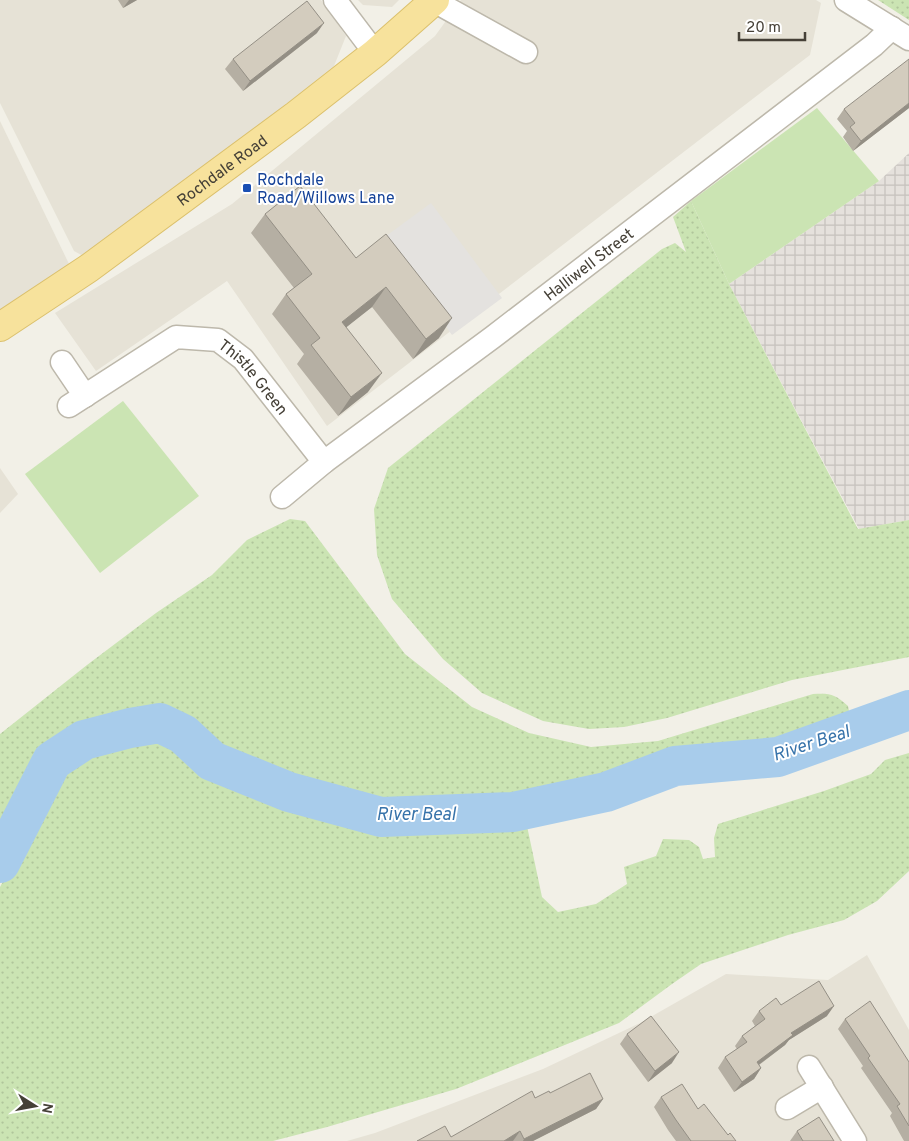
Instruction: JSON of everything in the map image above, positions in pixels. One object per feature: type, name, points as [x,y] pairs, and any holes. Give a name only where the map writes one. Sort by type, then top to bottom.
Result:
[{"type":"main road","name":"Rochdale Road","points":[[0,327],[89,268],[296,116],[375,53],[434,0]]},
{"type":"street","points":[[335,0],[375,53]]},
{"type":"street","points":[[434,0],[526,52]]},
{"type":"street","points":[[846,0],[900,33]]},
{"type":"street","name":"Halliwell Street","points":[[282,498],[324,462],[493,337],[874,45],[900,33]]},
{"type":"street","name":"Thistle Green","points":[[62,362],[77,401],[176,338],[218,340],[242,359],[324,462]]},
{"type":"street","points":[[809,1067],[855,1141]]},
{"type":"street","points":[[786,1108],[822,1087]]},
{"type":"shaded area","points":[[0,0],[321,0],[346,36],[334,66],[222,155],[87,258],[74,251],[0,103]]},
{"type":"shaded area","points":[[358,0],[399,0],[392,7],[363,5]]},
{"type":"shaded area","points":[[461,0],[816,0],[821,3],[810,55],[327,426],[227,281],[96,371],[55,313],[232,204],[435,36]]},
{"type":"shaded area","points":[[0,121],[70,266],[0,317]]},
{"type":"shaded area","points":[[909,153],[909,520],[859,529],[729,284],[879,181]]},
{"type":"shaded area","points":[[431,203],[502,298],[452,335],[382,239]]},
{"type":"shaded area","points":[[0,468],[18,494],[0,513]]},
{"type":"shaded area","points":[[867,955],[909,1030],[909,1141],[347,1141],[375,1133],[543,1069],[640,1023],[726,974],[828,980]]},
{"type":"green space","points":[[878,0],[909,0],[909,20]]},
{"type":"green space","points":[[817,108],[879,181],[729,284],[691,201]]},
{"type":"green space","points":[[691,201],[729,284],[858,529],[909,520],[909,657],[792,680],[667,718],[624,727],[589,729],[543,721],[482,693],[443,659],[392,599],[377,555],[374,509],[388,468],[662,249],[675,243],[686,252],[673,217]]},
{"type":"green space","points":[[123,401],[199,496],[100,573],[25,474]]},
{"type":"green space","points":[[290,519],[305,521],[405,654],[472,707],[529,733],[591,747],[658,741],[813,694],[828,694],[836,697],[848,706],[852,726],[694,755],[629,778],[518,804],[383,811],[274,779],[214,751],[192,722],[167,709],[124,713],[62,741],[44,760],[0,843],[0,734],[156,613],[212,575],[247,540]]},
{"type":"green space","points":[[148,736],[174,743],[204,769],[220,777],[339,823],[377,833],[438,827],[527,826],[542,897],[558,912],[596,904],[627,884],[624,867],[656,856],[663,839],[689,840],[699,847],[703,859],[715,857],[714,838],[718,824],[824,791],[871,774],[885,760],[909,753],[909,871],[877,901],[844,920],[788,935],[701,964],[619,1023],[456,1089],[273,1141],[0,1141],[0,887],[56,780],[80,753],[119,739]]},
{"type":"building","points":[[307,1],[324,23],[250,81],[233,59]]},
{"type":"building","points":[[909,59],[909,103],[861,141],[850,127],[855,123],[844,109]]},
{"type":"building","points":[[300,186],[356,258],[386,234],[452,318],[426,339],[386,287],[342,322],[382,373],[351,397],[311,345],[320,338],[286,294],[312,274],[265,214]]},
{"type":"building","points":[[819,981],[834,1006],[791,1033],[793,1035],[757,1062],[761,1068],[742,1082],[725,1057],[747,1042],[742,1036],[765,1019],[759,1011],[776,998],[781,1005]]},
{"type":"building","points":[[870,1001],[909,1062],[909,1126],[897,1106],[900,1104],[868,1058],[870,1056],[845,1019]]},
{"type":"building","points":[[651,1016],[679,1052],[655,1071],[627,1034]]},
{"type":"building","points":[[590,1073],[603,1099],[524,1139],[520,1131],[504,1141],[417,1141],[445,1126],[451,1137],[532,1091],[535,1098],[549,1091],[550,1093]]},
{"type":"building","points":[[682,1084],[698,1109],[704,1104],[728,1135],[730,1133],[736,1141],[691,1141],[661,1097]]},
{"type":"building","points":[[819,1117],[834,1141],[803,1141],[797,1131]]},
{"type":"waterway","name":"River Beal","points":[[0,863],[52,761],[84,740],[130,728],[160,723],[183,734],[212,761],[289,792],[381,817],[513,812],[606,792],[675,766],[778,757],[909,710]]},
{"type":"place","name":"Rochdale Road/Willows Lane","points":[[247,188]]}]
